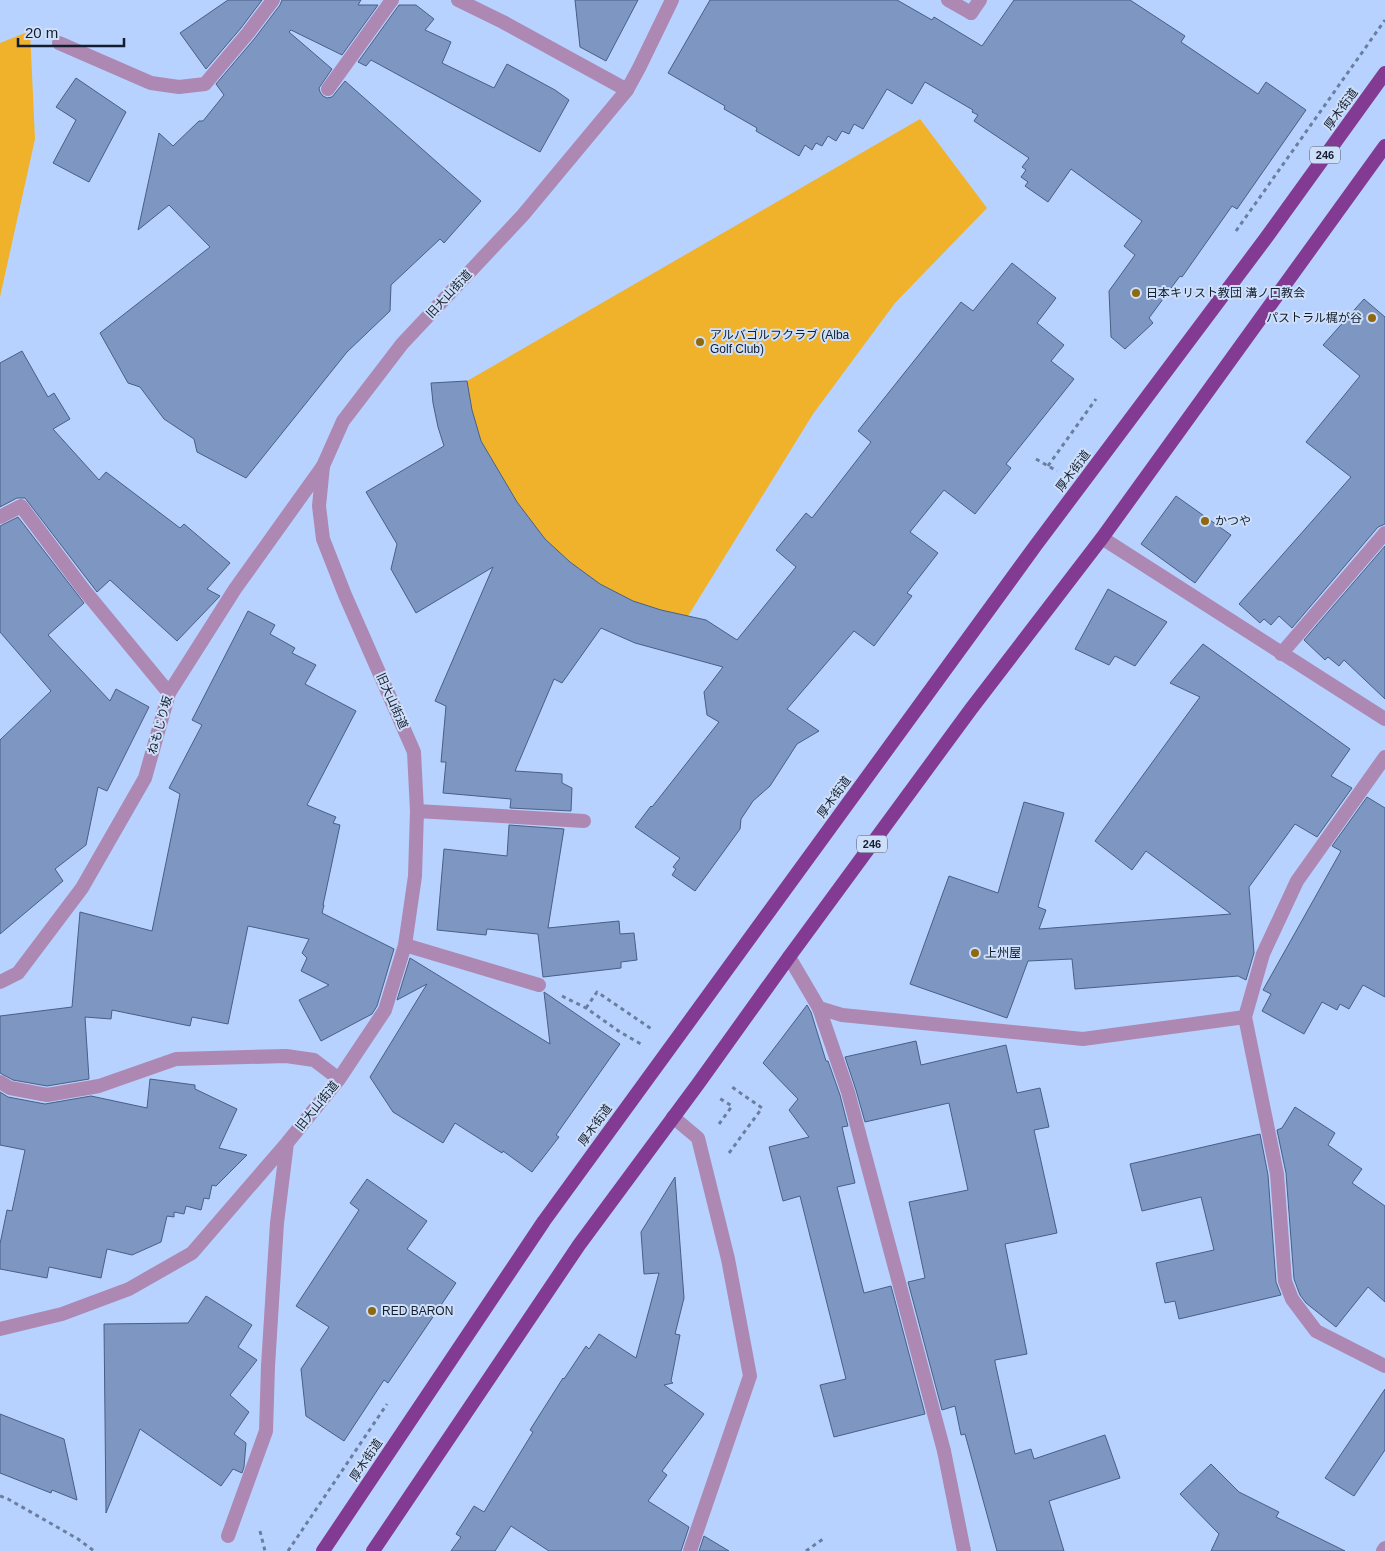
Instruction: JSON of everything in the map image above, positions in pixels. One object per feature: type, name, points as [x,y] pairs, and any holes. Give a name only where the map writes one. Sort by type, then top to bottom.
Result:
[{"type":"highway","name":"厚木街道","points":[[323,1551],[544,1220],[1031,553],[1260,246],[1385,73]]},
{"type":"highway","name":"246","points":[[373,1551],[579,1245],[971,709],[1102,538],[1385,146]]},
{"type":"street","points":[[59,43],[151,83],[179,87],[205,84],[273,0]]},
{"type":"street","points":[[328,89],[392,0]]},
{"type":"street","points":[[458,0],[503,22],[627,90]]},
{"type":"street","name":"旧大山街道","points":[[0,1329],[62,1314],[129,1289],[192,1253],[287,1143],[339,1079],[385,1010],[406,945],[415,876],[417,811],[414,752],[345,595],[323,539],[319,506],[323,466],[343,421],[402,344],[523,215],[627,90],[672,0]]},
{"type":"street","points":[[948,0],[971,13],[980,0]]},
{"type":"street","name":"ねもじり坂","points":[[0,982],[18,973],[82,888],[145,778],[169,693],[234,589],[323,466]]},
{"type":"street","points":[[0,517],[21,506],[84,590],[169,693]]},
{"type":"street","points":[[1281,654],[1385,533]]},
{"type":"street","points":[[1102,538],[1385,719]]},
{"type":"street","points":[[1385,757],[1297,881],[1263,954],[1246,1017],[1277,1174],[1285,1281],[1292,1299],[1316,1331],[1385,1366]]},
{"type":"street","points":[[417,811],[584,821]]},
{"type":"street","points":[[406,945],[539,985]]},
{"type":"street","points":[[789,957],[819,1008],[848,1092],[944,1451],[964,1551]]},
{"type":"street","points":[[819,1008],[842,1015],[1083,1039],[1246,1017]]},
{"type":"street","points":[[0,1082],[10,1088],[47,1095],[100,1086],[176,1058],[286,1056],[314,1060],[339,1079]]},
{"type":"street","points":[[673,1117],[698,1138],[728,1259],[750,1376],[690,1551]]},
{"type":"street","points":[[228,1536],[266,1431],[277,1223],[287,1143]]},
{"type":"path","points":[[1048,466],[1096,399]]},
{"type":"path","points":[[1036,459],[1057,471]]},
{"type":"path","points":[[539,985],[586,1008],[641,1044]]},
{"type":"path","points":[[586,1008],[597,992],[626,1011]]},
{"type":"path","points":[[722,1148],[729,1153],[762,1108],[745,1095]]},
{"type":"path","points":[[717,1126],[732,1106]]},
{"type":"path","points":[[0,1496],[78,1539],[94,1551]]},
{"type":"path","points":[[260,1531],[265,1551]]},
{"type":"path","points":[[806,1551],[823,1540]]},
{"type":"shaded area","points":[[30,31],[35,139],[0,297],[0,43]]},
{"type":"shaded area","name":"アルバゴルフクラブ (Alba Golf Club)","points":[[920,119],[987,208],[895,303],[813,414],[688,616],[633,601],[600,584],[570,562],[545,539],[517,502],[481,441],[472,410],[467,381]]},
{"type":"building","points":[[228,0],[262,0],[206,69],[180,33]]},
{"type":"building","points":[[282,0],[361,0],[358,5],[378,5],[342,55],[291,30],[289,32],[332,69],[319,88],[323,96],[327,98],[332,97],[345,81],[481,201],[444,243],[440,239],[391,285],[390,311],[347,352],[246,478],[197,452],[194,439],[164,419],[140,387],[128,383],[100,333],[210,247],[169,205],[138,230],[159,133],[173,146],[199,121],[203,121],[224,95],[216,84],[255,38]]},
{"type":"building","points":[[575,0],[638,0],[606,61],[580,47]]},
{"type":"building","points":[[710,0],[897,0],[932,20],[934,17],[982,46],[1014,0],[1130,0],[1185,36],[1181,42],[1258,94],[1266,82],[1306,110],[1237,209],[1232,206],[1182,277],[1180,276],[1149,318],[1153,323],[1125,349],[1111,337],[1109,291],[1135,255],[1124,246],[1142,221],[1071,169],[1048,202],[1025,186],[1028,182],[1021,177],[1026,170],[1022,167],[1029,158],[974,121],[978,115],[972,112],[973,110],[925,82],[912,104],[887,89],[863,129],[854,124],[849,134],[842,131],[836,141],[828,136],[822,146],[816,143],[812,150],[805,145],[799,156],[756,131],[757,128],[724,109],[725,106],[668,73]]},
{"type":"building","points":[[399,5],[416,5],[434,19],[425,30],[451,42],[442,63],[494,88],[507,64],[555,90],[569,100],[540,152],[371,60],[366,66],[358,62]]},
{"type":"building","points":[[76,78],[126,112],[89,182],[53,163],[76,120],[56,107]]},
{"type":"building","points":[[1012,263],[1056,298],[1037,323],[1064,345],[1051,361],[1074,379],[1006,464],[1011,468],[975,514],[944,490],[910,532],[938,553],[907,593],[912,596],[874,646],[854,631],[787,709],[819,731],[797,744],[770,786],[753,801],[741,819],[740,829],[695,891],[672,875],[676,869],[673,867],[680,858],[635,827],[719,722],[707,715],[704,692],[723,667],[635,643],[601,628],[562,683],[554,679],[515,771],[562,774],[562,783],[572,788],[571,811],[510,808],[511,799],[443,793],[446,762],[441,762],[446,706],[435,701],[493,567],[416,613],[391,569],[397,544],[366,492],[444,446],[433,403],[431,383],[467,381],[472,410],[481,441],[517,502],[545,539],[570,562],[600,584],[633,601],[661,610],[706,620],[737,640],[796,567],[776,550],[806,513],[812,518],[871,442],[858,431],[961,302],[973,311]]},
{"type":"building","points":[[1364,299],[1385,317],[1385,524],[1378,527],[1292,628],[1279,616],[1271,625],[1264,619],[1260,623],[1239,604],[1351,477],[1306,442],[1360,376],[1323,345]]},
{"type":"building","points":[[22,351],[48,397],[54,393],[70,419],[53,429],[99,480],[106,472],[180,528],[184,524],[230,563],[207,589],[220,596],[177,641],[110,580],[97,592],[25,498],[17,498],[0,507],[0,363]]},
{"type":"building","points":[[1176,496],[1231,535],[1195,583],[1141,544]]},
{"type":"building","points":[[18,517],[84,603],[48,635],[110,701],[116,689],[149,707],[107,791],[98,787],[86,845],[55,869],[63,881],[0,934],[0,740],[51,691],[0,632],[0,526]]},
{"type":"building","points":[[1385,546],[1385,699],[1344,660],[1339,666],[1328,657],[1325,660],[1304,640]]},
{"type":"building","points":[[1108,589],[1167,622],[1135,666],[1115,656],[1109,665],[1075,649]]},
{"type":"building","points":[[248,611],[275,625],[270,634],[295,648],[292,653],[316,665],[305,684],[356,711],[307,805],[336,817],[333,823],[340,825],[322,913],[394,949],[377,1006],[372,1014],[321,1041],[299,1000],[329,985],[301,971],[307,958],[302,953],[309,939],[248,926],[228,1024],[192,1017],[190,1026],[112,1010],[111,1019],[85,1017],[89,1079],[47,1086],[13,1080],[0,1073],[0,1016],[72,1007],[80,912],[152,931],[180,794],[169,788],[202,725],[192,720]]},
{"type":"building","points":[[1203,644],[1350,749],[1331,776],[1352,788],[1317,837],[1295,824],[1249,887],[1254,953],[1246,980],[1238,976],[1075,989],[1072,959],[1028,961],[1007,1018],[910,984],[949,876],[998,893],[1024,802],[1064,813],[1038,907],[1046,910],[1039,929],[1231,914],[1146,851],[1132,870],[1095,841],[1200,697],[1170,683]]},
{"type":"building","points":[[1367,797],[1385,808],[1385,997],[1363,985],[1349,1009],[1340,1004],[1337,1010],[1322,1002],[1304,1034],[1262,1011],[1271,994],[1263,990],[1341,851],[1332,846]]},
{"type":"building","points":[[509,825],[564,829],[548,928],[619,921],[620,934],[634,933],[637,960],[621,962],[621,968],[543,977],[538,934],[487,929],[486,935],[437,930],[444,849],[507,856]]},
{"type":"building","points":[[410,958],[550,1044],[544,992],[620,1044],[556,1135],[559,1137],[532,1172],[503,1151],[502,1153],[455,1123],[443,1143],[393,1112],[370,1077],[427,984],[397,1000]]},
{"type":"building","points":[[807,1005],[840,1095],[848,1126],[842,1127],[855,1183],[837,1187],[864,1293],[891,1286],[925,1414],[834,1437],[820,1385],[846,1379],[800,1196],[783,1201],[769,1147],[809,1137],[789,1110],[798,1099],[763,1063]]},
{"type":"building","points":[[916,1041],[921,1065],[1006,1045],[1017,1093],[1040,1088],[1049,1127],[1034,1130],[1057,1233],[1005,1244],[1027,1354],[995,1360],[995,1362],[1015,1454],[1031,1449],[1034,1459],[1105,1435],[1120,1478],[1049,1501],[1064,1551],[997,1551],[965,1434],[961,1435],[955,1406],[942,1410],[908,1282],[925,1278],[909,1202],[968,1190],[949,1103],[865,1122],[845,1057]]},
{"type":"building","points":[[150,1079],[195,1085],[195,1089],[237,1109],[219,1148],[247,1155],[216,1186],[212,1185],[209,1199],[204,1198],[201,1210],[186,1206],[184,1214],[174,1212],[174,1217],[167,1216],[161,1242],[132,1255],[107,1249],[101,1278],[49,1267],[47,1278],[0,1269],[0,1244],[7,1210],[12,1211],[25,1150],[0,1145],[0,1092],[8,1097],[45,1104],[91,1096],[147,1108]]},
{"type":"building","points":[[1295,1107],[1335,1133],[1328,1145],[1362,1169],[1352,1183],[1385,1206],[1385,1302],[1368,1287],[1336,1327],[1306,1303],[1300,1295],[1294,1279],[1286,1173],[1277,1130],[1282,1128]]},
{"type":"building","points":[[1260,1134],[1268,1175],[1276,1282],[1281,1295],[1179,1319],[1175,1301],[1165,1303],[1156,1263],[1214,1250],[1201,1197],[1142,1211],[1130,1164]]},
{"type":"building","points":[[675,1177],[684,1298],[675,1334],[680,1335],[671,1381],[673,1383],[664,1385],[704,1414],[662,1471],[667,1475],[648,1501],[689,1527],[681,1551],[549,1551],[511,1526],[495,1551],[451,1551],[461,1537],[456,1534],[474,1506],[484,1512],[533,1432],[530,1430],[586,1346],[589,1349],[599,1334],[636,1358],[659,1273],[644,1274],[641,1232]]},
{"type":"building","points":[[367,1179],[427,1221],[407,1249],[456,1283],[388,1383],[384,1380],[344,1441],[306,1416],[301,1369],[329,1327],[296,1306],[359,1210],[350,1203]]},
{"type":"building","points":[[206,1296],[252,1325],[238,1347],[257,1360],[230,1395],[249,1412],[234,1434],[246,1443],[242,1473],[233,1469],[221,1486],[140,1429],[106,1513],[104,1324],[188,1323]]},
{"type":"building","points":[[1385,1389],[1385,1450],[1354,1496],[1325,1478]]},
{"type":"building","points":[[0,1414],[64,1439],[77,1500],[52,1490],[51,1493],[0,1473]]},
{"type":"building","points":[[1211,1464],[1239,1492],[1279,1512],[1276,1517],[1345,1551],[1211,1551],[1219,1534],[1180,1494]]},
{"type":"building","points":[[704,1536],[729,1551],[699,1551]]},
{"type":"place","name":"日本キリスト教団 溝ノ口教会","points":[[1136,293]]},
{"type":"place","name":"パストラル梶が谷","points":[[1372,318]]},
{"type":"place","name":"アルバゴルフクラブ (Alba Golf Club)","points":[[700,342]]},
{"type":"place","name":"かつや","points":[[1205,521]]},
{"type":"place","name":"上州屋","points":[[975,953]]},
{"type":"place","name":"RED BARON","points":[[372,1311]]}]
